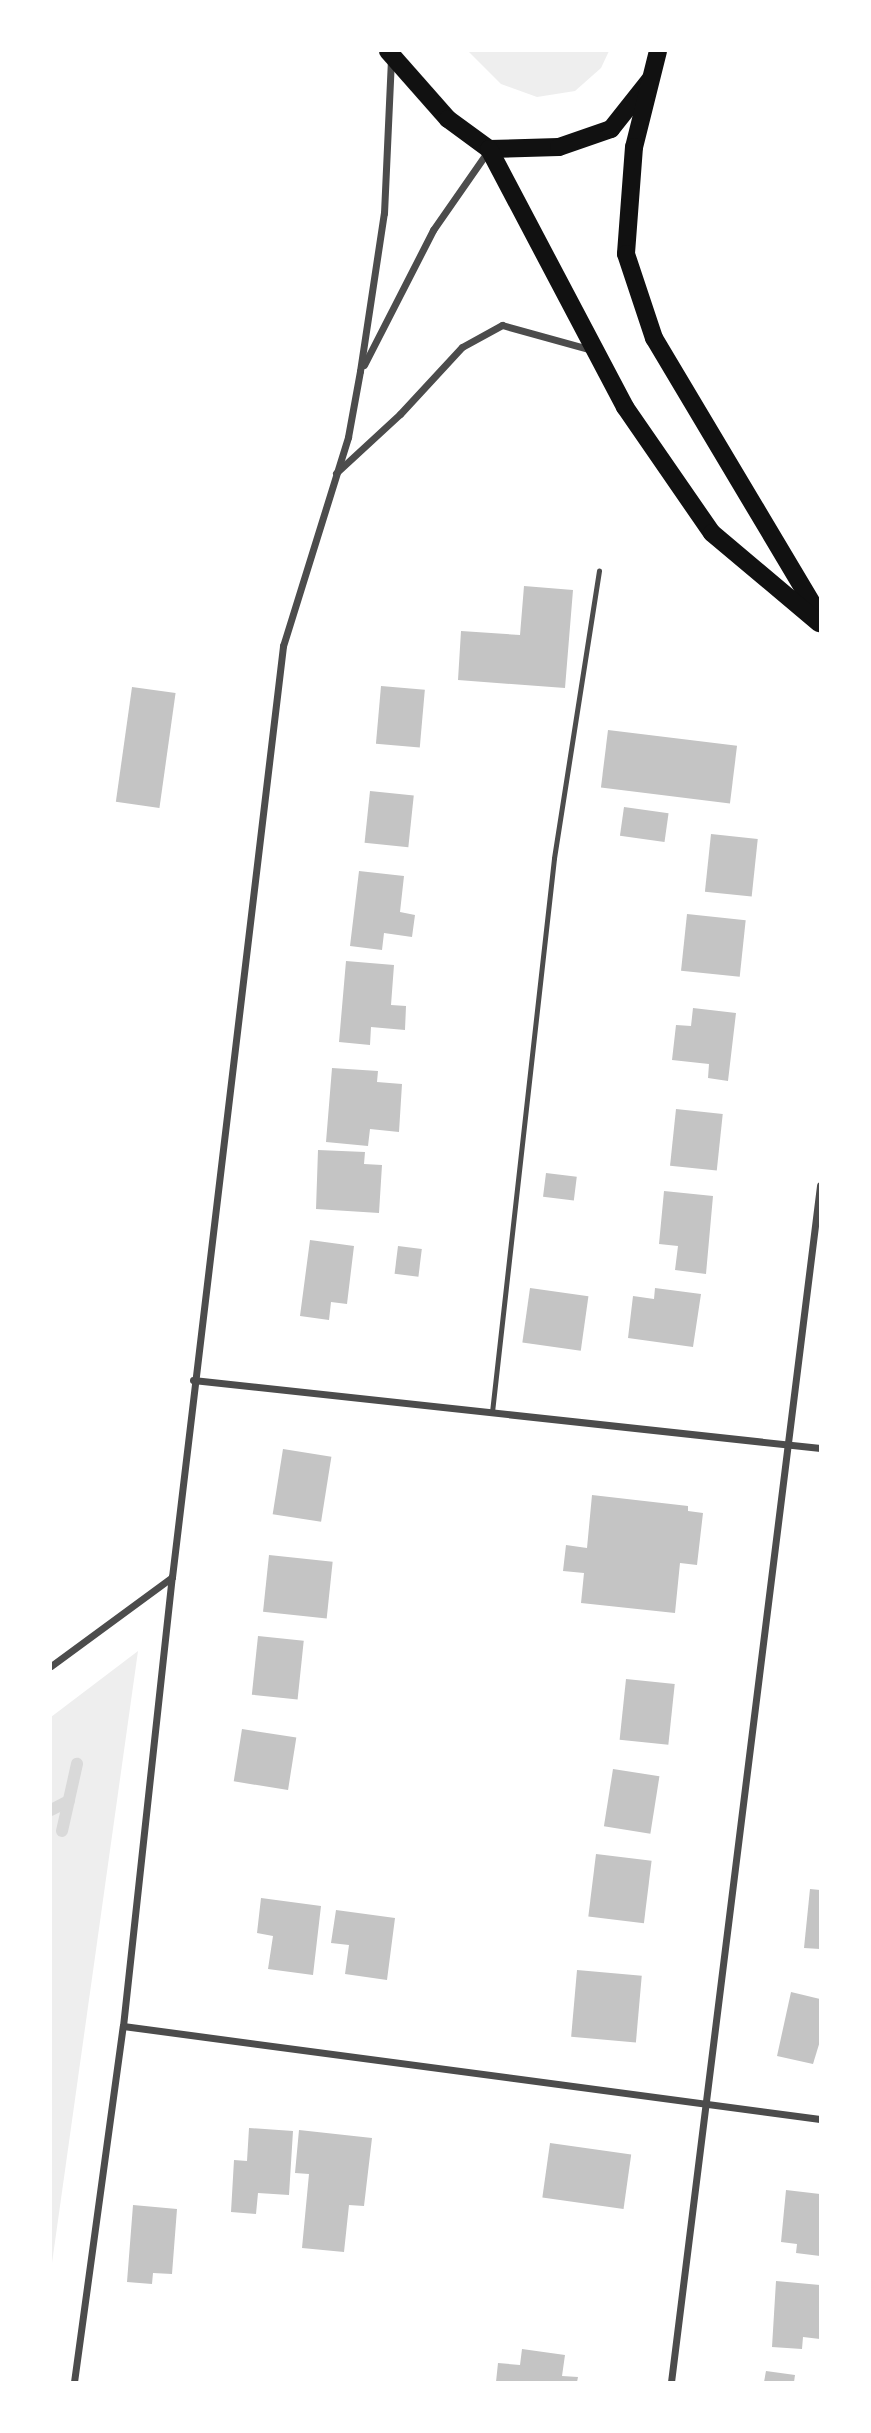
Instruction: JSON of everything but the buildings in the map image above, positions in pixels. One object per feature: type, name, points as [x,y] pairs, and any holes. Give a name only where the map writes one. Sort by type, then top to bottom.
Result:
[{"type":"main road","points":[[658,51],[634,147],[626,254],[654,338],[820,616]]},
{"type":"main road","points":[[390,53],[448,119],[489,149],[625,407],[712,533],[820,624]]},
{"type":"main road","points":[[489,149],[559,146],[611,129],[653,77]]},
{"type":"street","points":[[74,2382],[123,2026],[193,1380],[283,646],[336,474],[360,372],[384,212],[390,53]]},
{"type":"street","points":[[360,372],[433,230],[489,149]]},
{"type":"street","points":[[336,474],[400,414],[462,347],[502,325],[595,351]]},
{"type":"street","points":[[671,2382],[790,1444],[820,1185]]},
{"type":"street","points":[[193,1380],[820,1448]]},
{"type":"street","points":[[51,1666],[172,1577]]},
{"type":"street","points":[[123,2026],[820,2119]]},
{"type":"lane","points":[[492,1412],[554,858],[599,570]]},
{"type":"shaded area","points":[[468,51],[609,51],[601,68],[575,91],[537,97],[501,84]]},
{"type":"shaded area","points":[[138,1651],[51,2270],[51,1717]]},
{"type":"waterway","points":[[62,1831],[77,1764]]},
{"type":"waterway","points":[[51,1810],[69,1801]]}]
